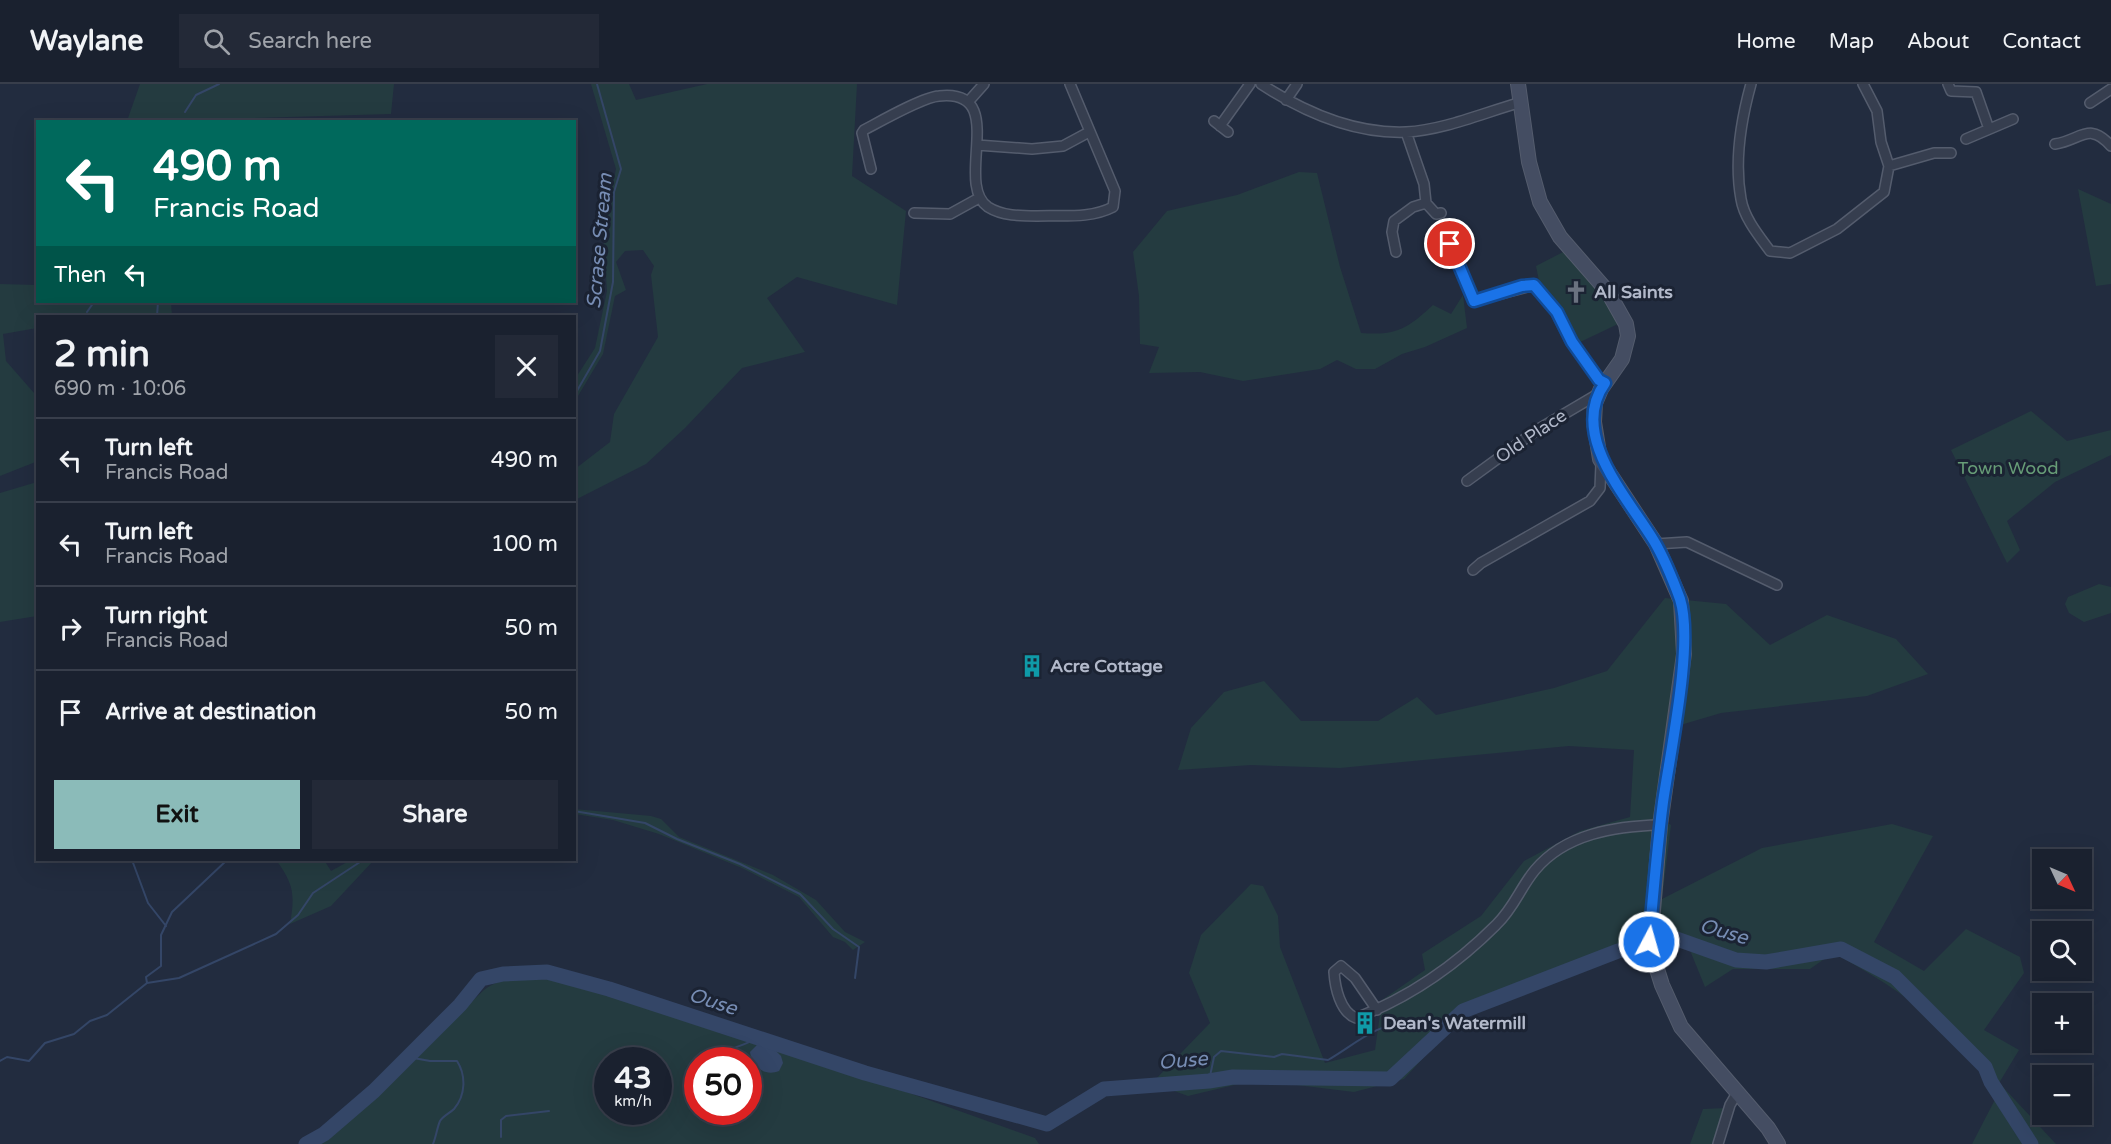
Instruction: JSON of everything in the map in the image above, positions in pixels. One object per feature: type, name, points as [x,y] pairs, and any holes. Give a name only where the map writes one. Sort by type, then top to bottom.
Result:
[{"type":"main road","points":[[1518,84],[1529,162],[1540,202],[1560,237],[1608,292],[1626,324],[1628,336],[1622,359],[1601,389],[1594,422],[1600,459],[1656,544],[1681,601],[1684,654],[1660,825],[1649,944],[1662,985],[1681,1027],[1778,1144]]},
{"type":"street","points":[[968,102],[984,84]]},
{"type":"street","points":[[871,169],[862,133],[864,130],[937,96],[956,96],[968,102],[975,112],[977,145],[975,171],[979,198],[994,210],[1020,216],[1099,214],[1113,207],[1115,190],[1070,84]]},
{"type":"street","points":[[1221,126],[1251,84]]},
{"type":"street","points":[[1261,84],[1340,124],[1406,132],[1449,124],[1522,102]]},
{"type":"street","points":[[1291,100],[1297,84]]},
{"type":"street","points":[[1751,84],[1739,137],[1741,200],[1755,230],[1770,251],[1790,253],[1837,229],[1884,192],[1889,166],[1881,142],[1877,111],[1863,84]]},
{"type":"street","points":[[1948,84],[1951,91],[1976,92],[1989,129]]},
{"type":"street","points":[[2090,103],[2111,89]]},
{"type":"street","points":[[1966,139],[2013,118]]},
{"type":"street","points":[[977,145],[1032,150],[1063,146],[1089,132]]},
{"type":"street","points":[[1406,132],[1424,184],[1426,203],[1436,214],[1441,213]]},
{"type":"street","points":[[2055,144],[2088,132],[2101,134],[2111,146]]},
{"type":"street","points":[[1889,166],[1934,153],[1951,153]]},
{"type":"street","points":[[914,213],[950,214],[979,198]]},
{"type":"street","points":[[1396,252],[1392,232],[1394,221],[1413,207],[1426,203]]},
{"type":"street","points":[[1450,244],[1474,301],[1522,286],[1534,285],[1557,312],[1572,342],[1599,380],[1601,389]]},
{"type":"street","name":"Old Place","points":[[1467,480],[1537,430],[1601,389]]},
{"type":"street","points":[[1473,570],[1481,563],[1590,501],[1600,488],[1603,473],[1600,459]]},
{"type":"street","points":[[1656,544],[1687,542],[1777,585]]},
{"type":"street","points":[[1377,1010],[1348,971],[1341,966],[1334,972],[1341,1002],[1349,1015],[1356,1018],[1377,1010],[1394,1002],[1432,977],[1496,926],[1515,904],[1534,871],[1553,852],[1588,835],[1627,826],[1660,825]]},
{"type":"street","points":[[1718,1144],[1730,1105],[1737,1093]]},
{"type":"green space","points":[[140,84],[394,84],[391,114],[218,120],[127,120]]},
{"type":"green space","points":[[591,84],[629,84],[636,100],[707,84],[857,84],[852,176],[906,211],[897,305],[797,277],[767,298],[805,352],[742,368],[685,428],[646,464],[576,499],[576,468],[610,442],[614,414],[658,337],[651,275],[654,266],[643,250],[625,251],[616,262],[626,290],[615,296],[603,354],[576,399],[576,377],[595,348],[607,291],[603,230],[616,169]]},
{"type":"green space","points":[[1299,172],[1317,173],[1340,267],[1361,333],[1384,333],[1401,329],[1433,305],[1451,314],[1463,295],[1467,328],[1425,347],[1402,354],[1375,369],[1356,369],[1337,360],[1320,369],[1243,381],[1200,372],[1149,373],[1159,347],[1140,344],[1139,296],[1133,252],[1167,211],[1237,195]]},
{"type":"green space","points":[[2078,189],[2111,204],[2111,284],[2096,286]]},
{"type":"green space","points":[[1565,251],[1604,297],[1618,324],[1576,344],[1541,291],[1536,266]]},
{"type":"green space","points":[[0,284],[36,285],[36,303],[171,303],[172,315],[36,315],[36,328],[3,334],[6,361],[36,393],[36,462],[0,476]]},
{"type":"green space","name":"Town Wood","points":[[2031,411],[2067,441],[2111,430],[2111,455],[2055,482],[2007,521],[2020,550],[2007,563],[1951,450]]},
{"type":"green space","points":[[36,482],[36,616],[0,622],[0,493]]},
{"type":"green space","points":[[2099,584],[2111,587],[2111,613],[2084,622],[2069,613],[2065,604],[2068,597]]},
{"type":"green space","points":[[1665,598],[1726,604],[1770,645],[1827,615],[1896,639],[1928,674],[1867,696],[1721,713],[1667,729],[1655,816],[1671,825],[1662,899],[1762,848],[1892,824],[1933,836],[1874,942],[1924,971],[1966,929],[2020,957],[2024,973],[1984,1030],[2019,1050],[1999,1083],[1962,1044],[1922,1010],[1901,994],[1833,953],[1810,969],[1733,969],[1705,987],[1687,943],[1639,949],[1457,1021],[1404,1079],[1354,1092],[1255,1080],[1188,1096],[1152,1083],[1210,1023],[1189,973],[1201,935],[1251,884],[1263,886],[1278,916],[1280,947],[1325,1063],[1375,1050],[1382,1000],[1425,970],[1422,954],[1481,916],[1524,861],[1580,831],[1630,817],[1634,750],[1569,746],[1340,768],[1251,765],[1178,770],[1191,728],[1224,692],[1264,681],[1301,721],[1378,721],[1417,697],[1436,715],[1554,688],[1607,671]]},
{"type":"green space","points":[[576,809],[651,816],[661,819],[679,837],[773,875],[816,900],[845,932],[865,942],[853,950],[845,942],[833,937],[799,897],[742,868],[659,834],[613,820],[576,814]]},
{"type":"green space","points":[[277,861],[325,861],[331,871],[349,861],[373,861],[331,906],[290,924],[293,897],[286,876]]},
{"type":"green space","points":[[548,976],[722,1026],[1035,1138],[1039,1144],[319,1144],[326,1140],[484,990],[507,979]]},
{"type":"green space","points":[[2002,1086],[2032,1118],[2032,1125],[2038,1125],[2056,1144],[1972,1144]]},
{"type":"green space","points":[[1726,1108],[1724,1144],[1690,1144],[1703,1109]]},
{"type":"water","points":[[770,1045],[781,1056],[783,1063],[779,1071],[768,1073],[762,1070],[762,1047],[755,1047]]},
{"type":"waterway","points":[[185,112],[196,95],[219,84]]},
{"type":"waterway","name":"Scrase Stream","points":[[576,393],[600,351],[613,282],[614,192],[621,169],[597,84]]},
{"type":"waterway","points":[[87,312],[93,303]]},
{"type":"waterway","points":[[157,315],[158,303]]},
{"type":"waterway","points":[[576,811],[645,823],[677,839],[740,864],[800,894],[833,929],[859,947],[855,978]]},
{"type":"waterway","points":[[132,861],[148,903],[166,926]]},
{"type":"waterway","name":"Scrase Stream","points":[[0,1061],[7,1057],[29,1061],[45,1043],[74,1034],[90,1021],[107,1015],[147,983],[146,977],[161,966],[161,935],[172,912],[226,861]]},
{"type":"waterway","points":[[147,983],[179,978],[276,934],[298,915],[313,893],[361,861]]},
{"type":"waterway","name":"Ouse","points":[[306,1144],[324,1134],[374,1091],[460,1005],[481,979],[503,974],[547,972],[609,989],[865,1073],[1047,1124],[1104,1089],[1233,1077],[1390,1079],[1463,1011],[1618,951],[1674,938],[1736,960],[1766,962],[1841,949],[1895,977],[1985,1067],[1991,1082],[2031,1144]]},
{"type":"waterway","points":[[1209,1081],[1214,1057],[1221,1051],[1274,1057],[1282,1054],[1328,1060],[1367,1035],[1388,1026],[1411,1022],[1448,1025]]},
{"type":"waterway","points":[[736,1047],[758,1037]]},
{"type":"waterway","points":[[408,1057],[430,1061],[457,1061],[462,1072],[461,1098],[454,1109],[440,1121],[433,1144]]},
{"type":"waterway","points":[[501,1137],[501,1120],[506,1116],[549,1111]]},
{"type":"place","name":"All Saints","points":[[1576,292]]},
{"type":"place","name":"Acre Cottage","points":[[1032,666]]},
{"type":"place","name":"Dean's Watermill","points":[[1365,1023]]},
{"type":"route","points":[[1450,244],[1474,301],[1522,286],[1534,285],[1557,312],[1572,342],[1599,380],[1605,383],[1595,403],[1594,422],[1600,459],[1656,544],[1681,601],[1684,654],[1660,825],[1649,942]]}]
